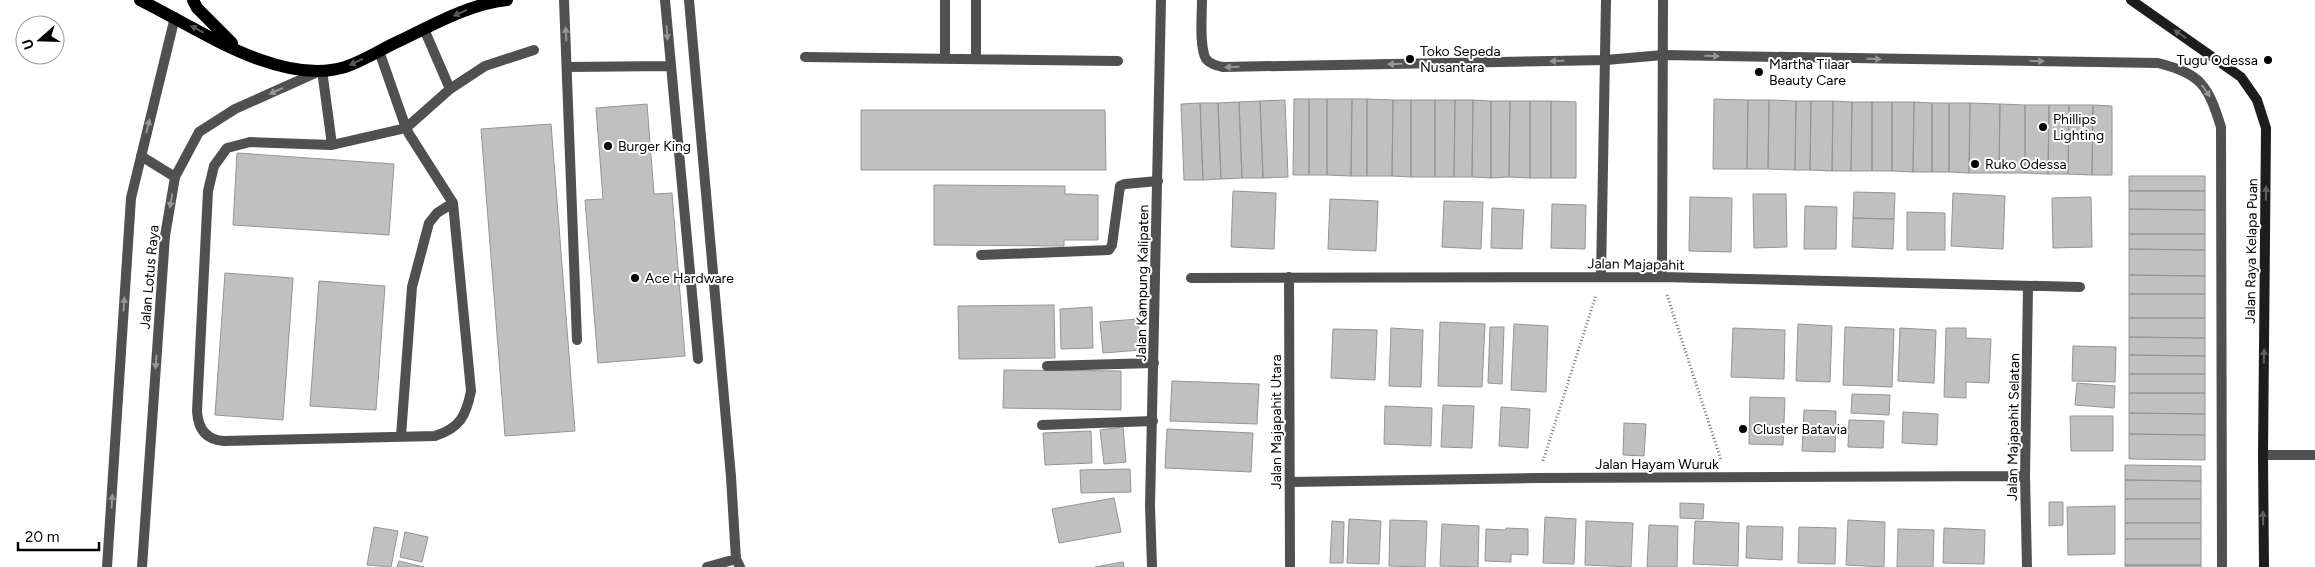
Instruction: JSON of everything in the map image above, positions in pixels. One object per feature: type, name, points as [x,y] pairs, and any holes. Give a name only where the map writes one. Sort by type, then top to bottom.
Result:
[{"type":"main road","points":[[140,0],[249,57],[280,67],[322,70],[345,67],[467,10],[507,0]]},
{"type":"main road","points":[[193,0],[197,8],[241,52]]},
{"type":"street","points":[[564,0],[577,340]]},
{"type":"street","points":[[665,0],[698,360]]},
{"type":"street","points":[[689,0],[738,563],[708,567]]},
{"type":"street","points":[[945,0],[945,59]]},
{"type":"street","points":[[976,0],[976,59]]},
{"type":"street","name":"Jalan Kampung Kalipaten","points":[[1152,567],[1150,506],[1161,0]]},
{"type":"street","points":[[1202,0],[1203,50],[1207,60],[1214,65],[1223,67],[1606,60],[1663,56],[2158,63],[2186,71],[2197,78],[2212,98],[2221,127],[2222,567]]},
{"type":"street","points":[[1601,277],[1606,0]]},
{"type":"street","points":[[1662,277],[1664,0]]},
{"type":"street","name":"Jalan Raya Kelapa Puan","points":[[2130,0],[2241,76],[2256,100],[2266,128],[2263,455],[2264,567]]},
{"type":"street","name":"Jalan Lotus Raya","points":[[107,567],[131,198],[175,17]]},
{"type":"street","points":[[424,29],[450,89]]},
{"type":"street","points":[[379,51],[406,128],[453,203],[471,391],[467,408],[460,422],[448,432],[435,436],[215,440],[209,438],[202,430],[198,420],[208,190],[214,166],[227,148],[250,142],[332,145],[406,128],[450,89],[485,66],[534,50]]},
{"type":"street","points":[[805,57],[1118,61]]},
{"type":"street","points":[[567,67],[670,66]]},
{"type":"street","name":"Jalan Lotus Raya","points":[[142,567],[165,236],[175,177],[200,132],[235,109],[322,70]]},
{"type":"street","points":[[322,70],[332,145]]},
{"type":"street","points":[[141,156],[175,177]]},
{"type":"street","points":[[981,255],[1109,250],[1112,245],[1120,186],[1158,181]]},
{"type":"street","points":[[401,436],[412,287],[429,223],[437,213],[453,203]]},
{"type":"street","name":"Jalan Majapahit Utara","points":[[1289,277],[1290,567]]},
{"type":"street","name":"Jalan Majapahit","points":[[1191,278],[1662,277],[2080,286]]},
{"type":"street","name":"Jalan Majapahit Selatan","points":[[2027,567],[2025,476],[2028,286]]},
{"type":"street","points":[[1047,366],[1154,363]]},
{"type":"street","points":[[1042,425],[1153,421]]},
{"type":"street","points":[[2263,455],[2315,455]]},
{"type":"street","name":"Jalan Hayam Wuruk","points":[[1290,482],[1537,478],[2025,476]]},
{"type":"path","points":[[1537,478],[1601,277]]},
{"type":"path","points":[[1662,277],[1726,477]]},
{"type":"building","points":[[1294,99],[1309,99],[1309,175],[1293,175]]},
{"type":"building","points":[[1309,99],[1327,99],[1327,175],[1309,175]]},
{"type":"building","points":[[1327,99],[1352,99],[1351,176],[1327,175]]},
{"type":"building","points":[[1352,99],[1367,99],[1367,176],[1351,176]]},
{"type":"building","points":[[1367,99],[1393,100],[1392,176],[1367,176]]},
{"type":"building","points":[[1714,99],[1748,100],[1747,169],[1713,169]]},
{"type":"building","points":[[1285,100],[1288,177],[1263,178],[1260,101]]},
{"type":"building","points":[[1393,100],[1411,100],[1411,177],[1392,176]]},
{"type":"building","points":[[1411,100],[1435,100],[1435,177],[1411,177]]},
{"type":"building","points":[[1435,100],[1455,100],[1454,177],[1435,177]]},
{"type":"building","points":[[1455,100],[1473,100],[1472,177],[1454,177]]},
{"type":"building","points":[[1473,100],[1491,101],[1491,178],[1472,177]]},
{"type":"building","points":[[1748,100],[1769,100],[1768,169],[1747,169]]},
{"type":"building","points":[[1769,100],[1796,101],[1795,170],[1768,169]]},
{"type":"building","points":[[1260,101],[1263,178],[1242,178],[1239,102]]},
{"type":"building","points":[[1491,101],[1510,101],[1509,177],[1491,178]]},
{"type":"building","points":[[1510,101],[1530,101],[1530,178],[1509,177]]},
{"type":"building","points":[[1530,101],[1551,101],[1551,178],[1530,178]]},
{"type":"building","points":[[1551,101],[1576,102],[1576,178],[1551,178]]},
{"type":"building","points":[[1796,101],[1811,101],[1810,170],[1795,170]]},
{"type":"building","points":[[1811,101],[1833,101],[1832,171],[1810,170]]},
{"type":"building","points":[[1833,101],[1852,102],[1851,171],[1832,171]]},
{"type":"building","points":[[1239,102],[1242,178],[1221,179],[1218,103]]},
{"type":"building","points":[[1852,102],[1872,102],[1872,171],[1851,171]]},
{"type":"building","points":[[1872,102],[1892,102],[1892,171],[1872,171]]},
{"type":"building","points":[[1892,102],[1914,102],[1913,172],[1892,171]]},
{"type":"building","points":[[1914,102],[1932,103],[1932,172],[1913,172]]},
{"type":"building","points":[[1200,103],[1203,180],[1184,180],[1181,104]]},
{"type":"building","points":[[1200,103],[1218,103],[1221,179],[1203,180]]},
{"type":"building","points":[[1932,103],[1949,103],[1949,172],[1932,172]]},
{"type":"building","points":[[1949,103],[1970,103],[1969,173],[1949,172]]},
{"type":"building","points":[[1970,103],[2000,104],[1999,173],[1969,173]]},
{"type":"building","name":"Ace Hardware","points":[[647,104],[654,194],[672,193],[685,356],[598,363],[585,200],[603,199],[596,108]]},
{"type":"building","points":[[2000,104],[2025,105],[2025,173],[1999,173]]},
{"type":"building","points":[[2025,105],[2049,105],[2048,174],[2025,173]]},
{"type":"building","points":[[2049,105],[2069,105],[2068,174],[2048,174]]},
{"type":"building","points":[[2069,105],[2093,105],[2092,175],[2068,174]]},
{"type":"building","points":[[2093,105],[2112,106],[2112,175],[2092,175]]},
{"type":"building","points":[[861,110],[1105,110],[1106,170],[861,170]]},
{"type":"building","points":[[551,124],[575,431],[505,436],[481,129]]},
{"type":"building","points":[[237,153],[394,164],[389,235],[233,225]]},
{"type":"building","points":[[2129,176],[2205,176],[2205,191],[2129,191]]},
{"type":"building","points":[[934,185],[1065,186],[1065,194],[1098,195],[1098,240],[1064,240],[1064,246],[934,245]]},
{"type":"building","points":[[1233,191],[1276,193],[1274,249],[1231,247]]},
{"type":"building","points":[[2129,191],[2205,191],[2205,210],[2129,209]]},
{"type":"building","points":[[1854,192],[1895,193],[1894,219],[1853,218]]},
{"type":"building","points":[[1953,193],[2005,196],[2003,249],[1951,246]]},
{"type":"building","points":[[1753,194],[1786,194],[1787,247],[1754,248]]},
{"type":"building","points":[[1690,197],[1732,198],[1731,252],[1689,251]]},
{"type":"building","points":[[2091,197],[2092,247],[2053,248],[2052,198]]},
{"type":"building","points":[[1330,199],[1378,201],[1376,251],[1328,249]]},
{"type":"building","points":[[1444,201],[1483,202],[1481,249],[1442,247]]},
{"type":"building","points":[[1552,204],[1586,205],[1585,249],[1551,248]]},
{"type":"building","points":[[1805,206],[1837,207],[1836,249],[1804,249]]},
{"type":"building","points":[[1492,208],[1524,210],[1522,249],[1491,248]]},
{"type":"building","points":[[2129,209],[2205,210],[2205,234],[2129,234]]},
{"type":"building","points":[[1907,212],[1945,213],[1945,250],[1907,250]]},
{"type":"building","points":[[1853,218],[1894,219],[1893,249],[1852,247]]},
{"type":"building","points":[[2129,234],[2205,234],[2205,250],[2129,249]]},
{"type":"building","points":[[2129,249],[2205,250],[2205,276],[2129,275]]},
{"type":"building","points":[[225,273],[293,278],[283,420],[215,415]]},
{"type":"building","points":[[2129,275],[2205,276],[2205,294],[2129,294]]},
{"type":"building","points":[[319,281],[385,286],[376,410],[310,406]]},
{"type":"building","points":[[2129,294],[2205,294],[2205,318],[2129,318]]},
{"type":"building","points":[[1054,305],[1055,358],[959,359],[958,306]]},
{"type":"building","points":[[1092,307],[1093,348],[1061,349],[1060,309]]},
{"type":"building","points":[[2129,318],[2205,318],[2205,338],[2129,337]]},
{"type":"building","points":[[1138,319],[1141,350],[1103,353],[1100,322]]},
{"type":"building","points":[[1440,322],[1485,324],[1482,387],[1438,386]]},
{"type":"building","points":[[1514,324],[1548,326],[1546,392],[1511,390]]},
{"type":"building","points":[[1798,324],[1832,326],[1830,382],[1796,381]]},
{"type":"building","points":[[1490,327],[1504,327],[1502,384],[1488,383]]},
{"type":"building","points":[[1845,327],[1894,329],[1892,387],[1843,385]]},
{"type":"building","points":[[1391,328],[1423,330],[1421,387],[1389,386]]},
{"type":"building","points":[[1733,328],[1785,330],[1784,379],[1731,377]]},
{"type":"building","points":[[1900,328],[1936,330],[1934,383],[1898,381]]},
{"type":"building","points":[[1946,328],[1966,328],[1966,338],[1991,339],[1989,383],[1966,382],[1966,398],[1944,397]]},
{"type":"building","points":[[1333,329],[1377,330],[1375,380],[1331,378]]},
{"type":"building","points":[[2129,337],[2205,338],[2205,356],[2129,355]]},
{"type":"building","points":[[2073,346],[2116,347],[2115,382],[2072,381]]},
{"type":"building","points":[[2129,355],[2205,356],[2205,374],[2129,374]]},
{"type":"building","points":[[1004,370],[1121,371],[1121,410],[1003,408]]},
{"type":"building","points":[[2129,374],[2205,374],[2205,393],[2129,393]]},
{"type":"building","points":[[1172,381],[1259,384],[1257,424],[1170,421]]},
{"type":"building","points":[[2077,383],[2115,386],[2114,408],[2075,405]]},
{"type":"building","points":[[2129,393],[2205,393],[2205,414],[2129,413]]},
{"type":"building","points":[[1852,394],[1890,395],[1889,415],[1851,413]]},
{"type":"building","points":[[1750,397],[1785,398],[1783,445],[1749,444]]},
{"type":"building","points":[[1443,405],[1474,406],[1472,448],[1441,447]]},
{"type":"building","points":[[1385,406],[1432,408],[1431,446],[1384,444]]},
{"type":"building","points":[[1501,407],[1530,409],[1528,448],[1499,446]]},
{"type":"building","points":[[1804,410],[1836,411],[1835,452],[1802,451]]},
{"type":"building","points":[[1903,412],[1938,414],[1937,445],[1902,443]]},
{"type":"building","points":[[2129,413],[2205,414],[2205,435],[2129,434]]},
{"type":"building","points":[[2070,416],[2113,416],[2113,451],[2071,451]]},
{"type":"building","points":[[1849,420],[1884,421],[1883,448],[1848,447]]},
{"type":"building","points":[[1624,423],[1646,424],[1644,456],[1623,455]]},
{"type":"building","points":[[1123,427],[1126,462],[1104,464],[1100,430]]},
{"type":"building","points":[[1167,429],[1253,433],[1251,472],[1165,468]]},
{"type":"building","points":[[1091,431],[1092,463],[1045,465],[1043,433]]},
{"type":"building","points":[[2129,434],[2205,435],[2205,460],[2129,459]]},
{"type":"building","points":[[2125,465],[2201,466],[2201,481],[2125,480]]},
{"type":"building","points":[[1130,469],[1131,492],[1081,493],[1080,470]]},
{"type":"building","points":[[2125,480],[2201,481],[2201,499],[2125,499]]},
{"type":"building","points":[[1114,498],[1121,532],[1059,543],[1052,509]]},
{"type":"building","points":[[2125,499],[2201,499],[2201,523],[2125,523]]},
{"type":"building","points":[[2049,502],[2063,502],[2063,525],[2049,526]]},
{"type":"building","points":[[1680,503],[1704,504],[1703,519],[1680,518]]},
{"type":"building","points":[[2115,506],[2115,554],[2068,555],[2067,507]]},
{"type":"building","points":[[1545,517],[1576,519],[1574,564],[1543,563]]},
{"type":"building","points":[[1349,519],[1381,521],[1379,564],[1347,563]]},
{"type":"building","points":[[1390,520],[1427,521],[1425,567],[1389,566]]},
{"type":"building","points":[[1848,520],[1885,522],[1884,567],[1846,565]]},
{"type":"building","points":[[1332,521],[1344,522],[1343,563],[1330,563]]},
{"type":"building","points":[[1586,521],[1633,523],[1631,567],[1585,565]]},
{"type":"building","points":[[1695,521],[1739,523],[1738,566],[1693,564]]},
{"type":"building","points":[[2125,523],[2201,523],[2201,539],[2125,539]]},
{"type":"building","points":[[1442,524],[1479,526],[1478,567],[1440,566]]},
{"type":"building","points":[[1649,525],[1678,526],[1677,567],[1647,567]]},
{"type":"building","points":[[1747,526],[1783,527],[1782,560],[1746,558]]},
{"type":"building","points":[[374,527],[398,531],[391,567],[367,565]]},
{"type":"building","points":[[1799,527],[1836,528],[1835,564],[1798,563]]},
{"type":"building","points":[[1506,528],[1528,529],[1528,555],[1511,554],[1511,562],[1485,561],[1486,529],[1506,530]]},
{"type":"building","points":[[1944,528],[1985,530],[1984,564],[1943,563]]},
{"type":"building","points":[[1898,529],[1934,530],[1933,567],[1897,567]]},
{"type":"building","points":[[405,532],[428,537],[422,562],[400,557]]},
{"type":"building","points":[[2125,539],[2201,539],[2201,565],[2125,565]]},
{"type":"building","points":[[399,561],[424,567],[397,567]]},
{"type":"building","points":[[1123,562],[1124,567],[1095,567]]},
{"type":"building","points":[[2125,565],[2201,565],[2201,567],[2125,567]]},
{"type":"place","name":"Toko Sepeda Nusantara","points":[[1410,59]]},
{"type":"place","name":"Tugu Odessa","points":[[2268,60]]},
{"type":"place","name":"Martha Tilaar Beauty Care","points":[[1759,72]]},
{"type":"place","name":"Phillips Lighting","points":[[2043,127]]},
{"type":"place","name":"Burger King","points":[[608,146]]},
{"type":"place","name":"Ruko Odessa","points":[[1975,164]]},
{"type":"place","name":"Ace Hardware","points":[[635,278]]},
{"type":"place","name":"Cluster Batavia","points":[[1743,429]]}]
